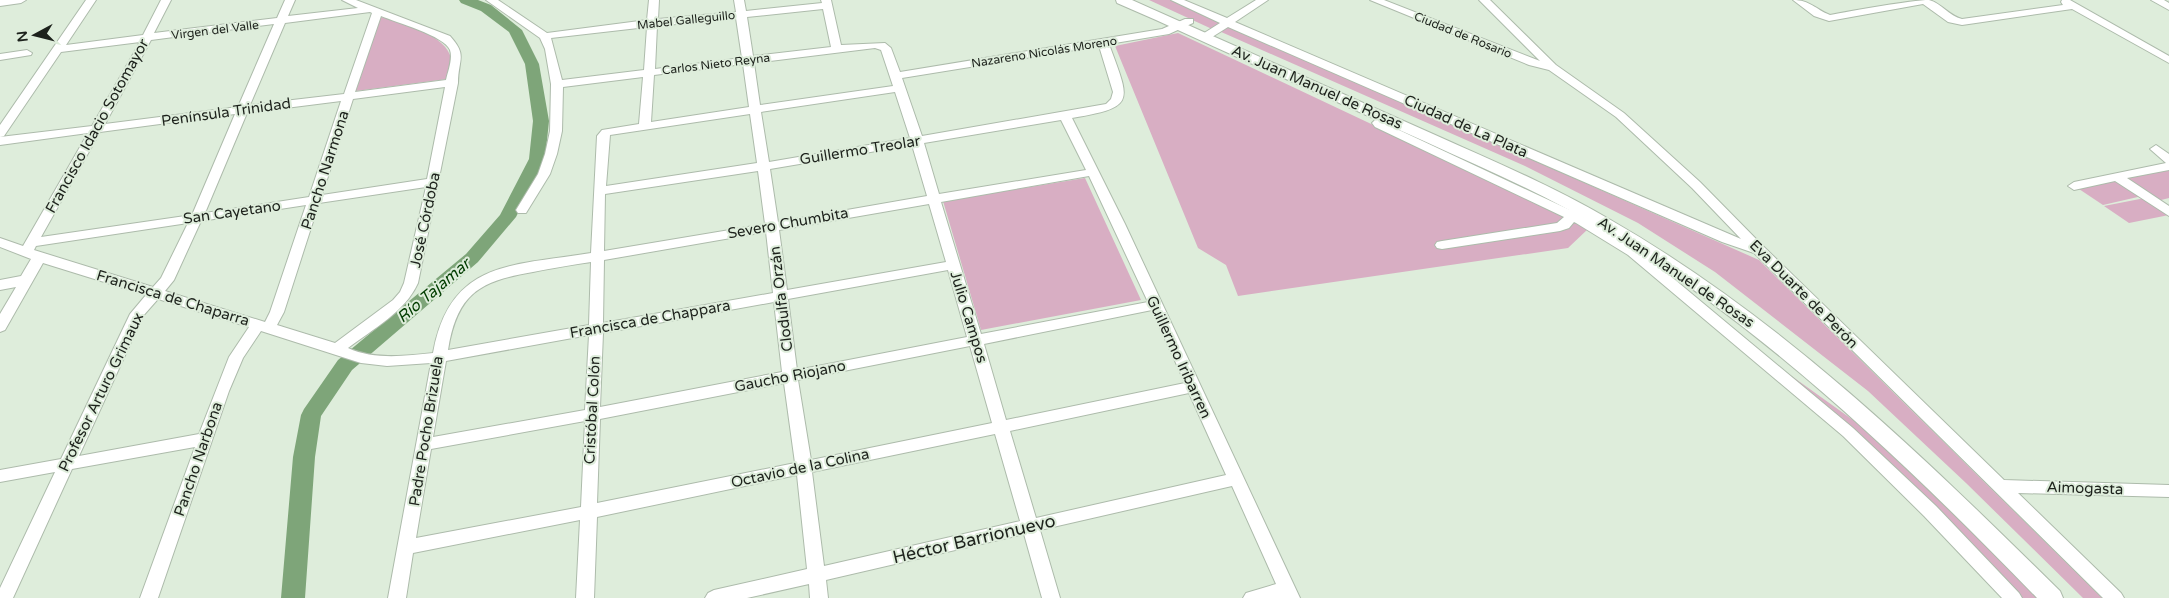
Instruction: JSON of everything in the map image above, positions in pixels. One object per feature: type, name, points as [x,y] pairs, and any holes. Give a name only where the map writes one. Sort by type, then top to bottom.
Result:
[{"type":"main road","name":"Av. Juan Manuel de Rosas","points":[[1122,0],[1184,24],[1215,31],[1547,185],[1613,220],[1708,281],[1796,345],[1916,452],[2063,598]]},
{"type":"main road","name":"Av. Juan Manuel de Rosas","points":[[1142,0],[1184,24]]},
{"type":"main road","name":"Av. Juan Manuel de Rosas","points":[[1215,31],[1384,118],[1641,246],[1714,295],[1834,388],[1917,464],[2052,598]]},
{"type":"street","points":[[0,3],[21,0]]},
{"type":"street","points":[[0,134],[91,0]]},
{"type":"street","name":"Francisco Idacio Sotomayor","points":[[0,327],[26,280],[32,251],[148,38],[166,0]]},
{"type":"street","name":"Profesor Arturo Grimaux","points":[[4,598],[137,314],[167,280],[197,217],[290,0]]},
{"type":"street","points":[[347,0],[376,11]]},
{"type":"street","points":[[491,0],[545,36],[550,49],[557,84],[556,131],[551,154],[544,174],[522,210]]},
{"type":"street","points":[[645,125],[654,0]]},
{"type":"street","name":"Clodulfa Orzán","points":[[739,0],[764,166],[790,376],[804,467],[819,598]]},
{"type":"street","name":"Ciudad de La Plata","points":[[1176,0],[1215,31],[1596,183],[1727,239],[1758,249]]},
{"type":"street","points":[[1215,31],[1263,0]]},
{"type":"street","name":"Ciudad de Rosario","points":[[1375,0],[1533,63],[1552,67]]},
{"type":"street","name":"Eva Duarte de Perón","points":[[1484,0],[1552,67],[1620,115],[1696,185],[1758,249],[2115,598]]},
{"type":"street","points":[[1798,0],[1818,14],[1829,18],[1924,1],[1952,20],[1962,22],[2074,6]]},
{"type":"street","points":[[2064,0],[2169,60]]},
{"type":"street","points":[[2156,0],[2169,7]]},
{"type":"street","points":[[826,3],[837,48]]},
{"type":"street","name":"Mabel Galleguillo","points":[[545,36],[741,15],[826,3]]},
{"type":"street","name":"Virgen del Valle","points":[[57,49],[376,11]]},
{"type":"street","name":"José Córdoba","points":[[341,351],[398,303],[406,294],[411,283],[434,182],[456,58],[455,48],[446,38],[376,11]]},
{"type":"street","name":"Pancho Narmona","points":[[263,326],[277,312],[316,199],[376,11]]},
{"type":"street","name":"Nazareno Nicolás Moreno","points":[[606,132],[755,110],[1165,32],[1184,24]]},
{"type":"street","name":"Guillermo Treolar","points":[[600,191],[764,166],[1103,109],[1111,106],[1118,99],[1118,90],[1103,43]]},
{"type":"street","name":"Carlos Nieto Reyna","points":[[557,84],[748,61],[837,48],[875,45]]},
{"type":"street","name":"Julio Campos","points":[[875,45],[881,45],[886,48],[917,140],[1051,598]]},
{"type":"street","points":[[0,56],[27,53]]},
{"type":"street","name":"Península Trinidad","points":[[0,141],[452,83]]},
{"type":"street","name":"Guillermo Iribarren","points":[[1065,116],[1093,172],[1289,594]]},
{"type":"street","name":"Cristóbal Colón","points":[[585,598],[600,191],[603,136],[606,132]]},
{"type":"street","points":[[2169,147],[2156,149],[2169,160]]},
{"type":"street","points":[[2074,186],[2169,166]]},
{"type":"street","name":"Severo Chumbita","points":[[484,278],[500,273],[1093,172]]},
{"type":"street","points":[[2117,177],[2169,212]]},
{"type":"street","name":"San Cayetano","points":[[32,251],[197,217],[434,182]]},
{"type":"street","points":[[1442,245],[1560,227],[1575,212],[1633,252],[1678,287],[1848,432],[1930,511],[2013,598]]},
{"type":"street","name":"Francisca de Chaparra","points":[[0,242],[32,251],[154,294],[341,351]]},
{"type":"street","name":"Francisca de Chappara","points":[[341,351],[389,362],[438,357],[954,265]]},
{"type":"street","name":"Padre Pocho Brizuela","points":[[397,598],[425,444],[438,357],[448,320],[455,306],[472,285],[484,278]]},
{"type":"street","points":[[0,285],[26,280]]},
{"type":"street","name":"Gaucho Riojano","points":[[425,444],[592,414],[1155,305]]},
{"type":"street","name":"Pancho Narbona","points":[[150,598],[205,439],[236,357],[263,326]]},
{"type":"street","name":"Octavio de la Colina","points":[[407,547],[588,512],[1193,387]]},
{"type":"street","points":[[0,476],[205,439]]},
{"type":"street","name":"Héctor Barrionuevo","points":[[714,598],[1235,479]]},
{"type":"street","name":"Aimogasta","points":[[2000,486],[2169,491]]},
{"type":"street","points":[[1252,598],[1289,594]]},
{"type":"shaded area","points":[[1149,0],[1171,0],[1221,22],[1212,29]]},
{"type":"shaded area","points":[[380,17],[422,30],[441,43],[448,51],[451,59],[448,79],[356,91]]},
{"type":"shaded area","points":[[1228,25],[1759,260],[2102,598],[2083,598],[1966,483],[1868,391],[1715,272],[1638,223],[1525,166],[1219,31]]},
{"type":"shaded area","points":[[1178,33],[1560,213],[1588,229],[1568,248],[1238,296],[1226,265],[1198,248],[1115,46]]},
{"type":"shaded area","points":[[2169,168],[2169,198],[2157,201],[2123,179]]},
{"type":"shaded area","points":[[1085,178],[1141,300],[981,330],[943,201]]},
{"type":"shaded area","points":[[2117,180],[2142,196],[2103,205],[2079,189]]},
{"type":"shaded area","points":[[2145,198],[2169,215],[2129,223],[2104,206]]},
{"type":"shaded area","points":[[1775,364],[1899,453],[2045,598],[2020,598]]},
{"type":"waterway","name":"Río Tajamar","points":[[293,598],[304,457],[311,415],[345,365],[472,258],[507,217],[537,159],[541,121],[532,64],[515,30],[486,8],[466,0]]}]
